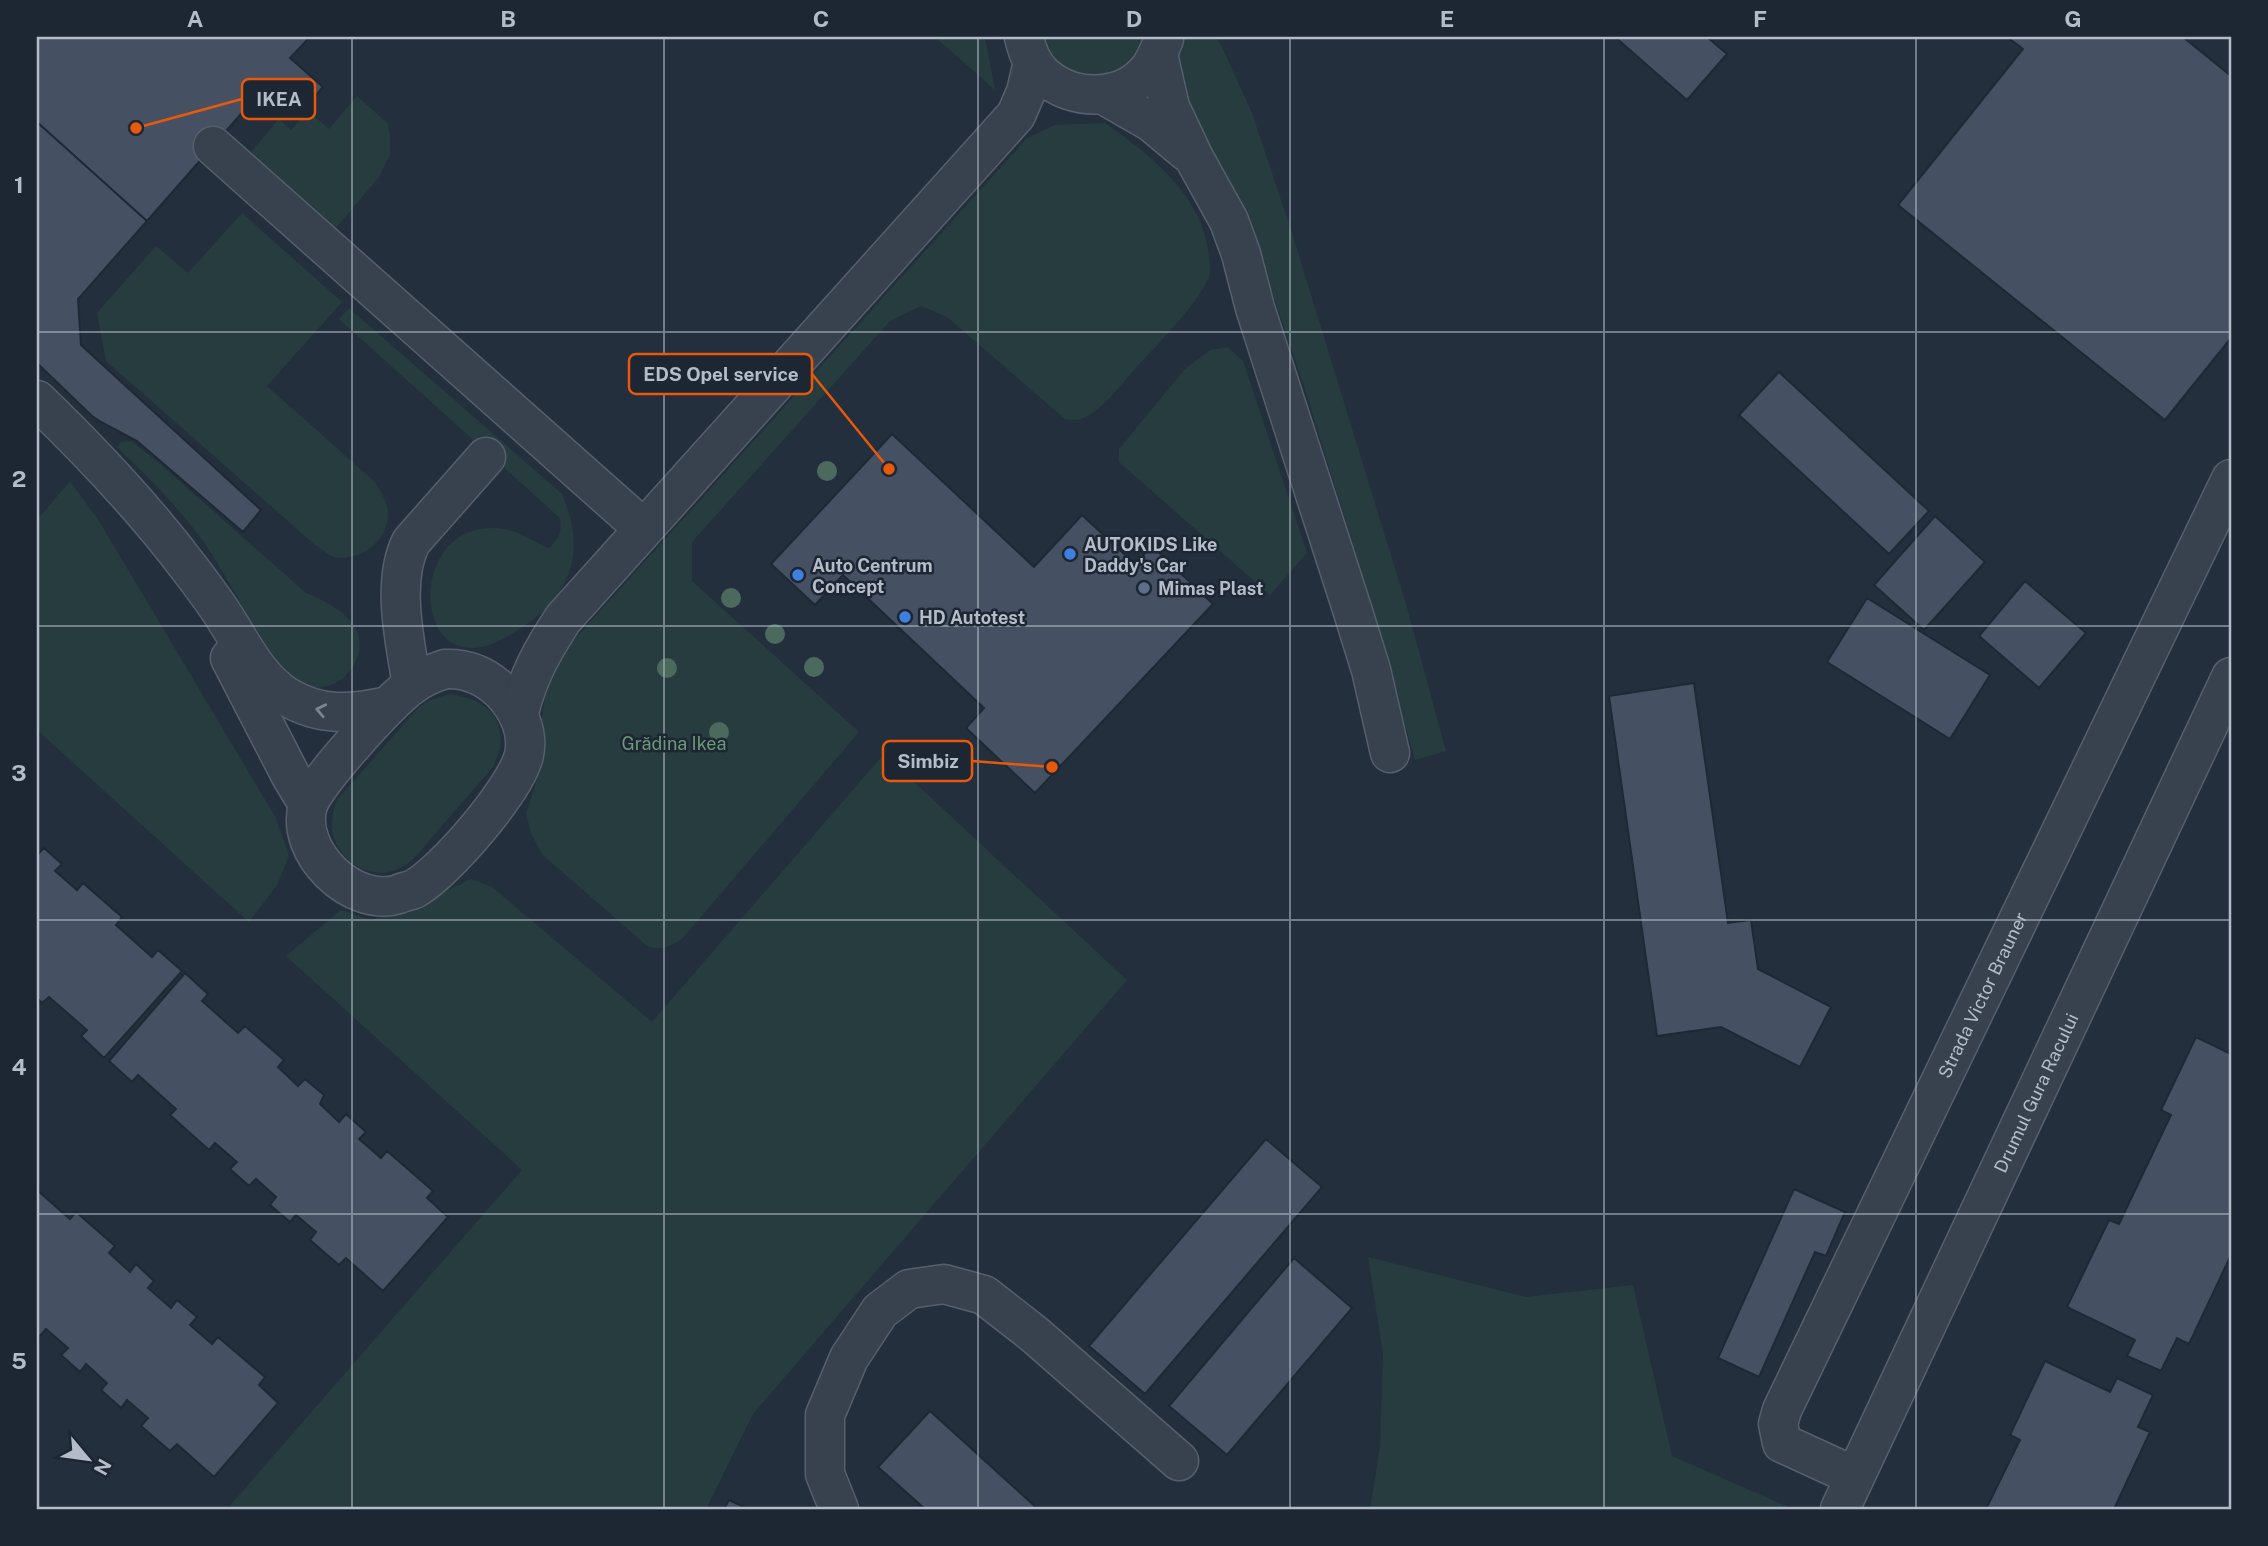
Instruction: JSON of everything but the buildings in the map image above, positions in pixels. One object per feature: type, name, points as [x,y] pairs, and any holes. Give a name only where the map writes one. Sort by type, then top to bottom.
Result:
[{"type":"street","points":[[1016,115],[1087,93],[1120,90],[1149,70],[1161,45]]},
{"type":"street","points":[[1161,45],[1170,107],[1194,158],[1229,221],[1241,254],[1255,308],[1371,670],[1391,753]]},
{"type":"street","points":[[1028,49],[1042,74],[1055,84],[1087,93],[1151,122],[1194,158]]},
{"type":"street","points":[[519,713],[534,666],[563,619],[1016,115],[1026,92],[1028,49]]},
{"type":"street","points":[[214,146],[644,529]]},
{"type":"street","points":[[37,400],[105,467],[170,544],[207,592],[266,679],[284,695],[306,707],[329,712],[359,712],[400,695]]},
{"type":"street","points":[[400,695],[401,571],[404,555],[411,542],[486,457]]},
{"type":"street","name":"Strada Victor Brauner","points":[[1847,1493],[1782,1443],[1779,1424],[1782,1410],[2231,479]]},
{"type":"street","points":[[170,544],[308,804]]},
{"type":"street","points":[[474,673],[517,652],[563,619]]},
{"type":"street","points":[[445,669],[474,673],[500,690],[519,713],[525,734],[519,771],[510,787],[434,874],[413,889],[391,896],[371,897],[354,890],[335,876],[311,844],[306,823],[308,804],[331,771],[400,695],[429,674],[445,669]]},
{"type":"street","name":"Drumul Gura Racului","points":[[1847,1493],[2231,677]]},
{"type":"street","points":[[839,1509],[825,1474],[825,1415],[849,1358],[880,1311],[909,1289],[944,1284],[984,1296],[1034,1334],[1179,1461]]},
{"type":"green space","points":[[935,37],[985,37],[995,90]]},
{"type":"green space","points":[[1039,37],[1149,37],[1142,53],[1116,77],[1081,79],[1051,61]]},
{"type":"green space","points":[[1181,37],[1216,37],[1252,113],[1292,233],[1406,604],[1446,751],[1415,760],[1375,617],[1304,386],[1255,242],[1179,108],[1175,68]]},
{"type":"green space","points":[[357,96],[388,124],[390,154],[379,177],[336,228],[251,152],[279,119],[291,130],[308,111],[329,129]]},
{"type":"green space","name":"Grădina Ikea","points":[[1105,123],[1157,163],[1186,197],[1205,236],[1210,270],[1206,283],[1177,323],[1110,398],[1088,416],[1077,420],[1065,419],[947,317],[921,306],[890,321],[692,542],[692,581],[859,732],[682,939],[665,948],[646,945],[543,855],[531,834],[526,813],[536,784],[542,752],[542,717],[548,677],[573,641],[1027,138],[1055,125]]},
{"type":"green space","points":[[242,213],[342,302],[267,386],[375,482],[386,505],[387,523],[378,540],[363,553],[344,558],[334,557],[315,545],[106,361],[97,313],[156,246],[188,273]]},
{"type":"green space","points":[[349,308],[562,494],[571,521],[574,548],[568,574],[554,599],[544,610],[508,636],[475,648],[451,642],[436,624],[430,599],[434,571],[448,547],[471,531],[505,529],[549,548],[559,535],[560,518],[339,319]]},
{"type":"green space","points":[[1228,347],[1243,361],[1307,553],[1270,595],[1119,462],[1119,449],[1185,369],[1210,350]]},
{"type":"green space","points":[[131,441],[306,593],[328,603],[348,618],[359,637],[360,648],[356,661],[345,676],[333,684],[316,688],[298,683],[284,672],[200,537],[171,502],[117,447],[121,442]]},
{"type":"green space","points":[[70,481],[99,521],[276,818],[289,856],[277,885],[249,922],[37,730],[37,520]]},
{"type":"green space","points":[[450,694],[478,702],[495,718],[500,728],[501,740],[493,767],[411,861],[398,869],[380,873],[355,865],[347,859],[334,839],[332,820],[337,800],[418,708],[427,701]]},
{"type":"green space","points":[[884,754],[1127,980],[753,1414],[706,1509],[227,1509],[522,1170],[286,956],[341,910],[371,920],[401,912],[471,879],[492,887],[652,1022]]},
{"type":"green space","points":[[1368,1257],[1526,1297],[1633,1285],[1672,1456],[1793,1509],[1370,1509],[1380,1447],[1383,1354]]},
{"type":"place","name":"IKEA","points":[[136,128]]},
{"type":"place","name":"EDS Opel service","points":[[889,469]]},
{"type":"place","name":"AUTOKIDS Like Daddy's Car","points":[[1070,554]]},
{"type":"place","name":"Auto Centrum Concept","points":[[798,575]]},
{"type":"place","name":"Mimas Plast","points":[[1144,588]]},
{"type":"place","name":"HD Autotest","points":[[905,617]]},
{"type":"place","name":"Simbiz","points":[[1052,767]]}]
